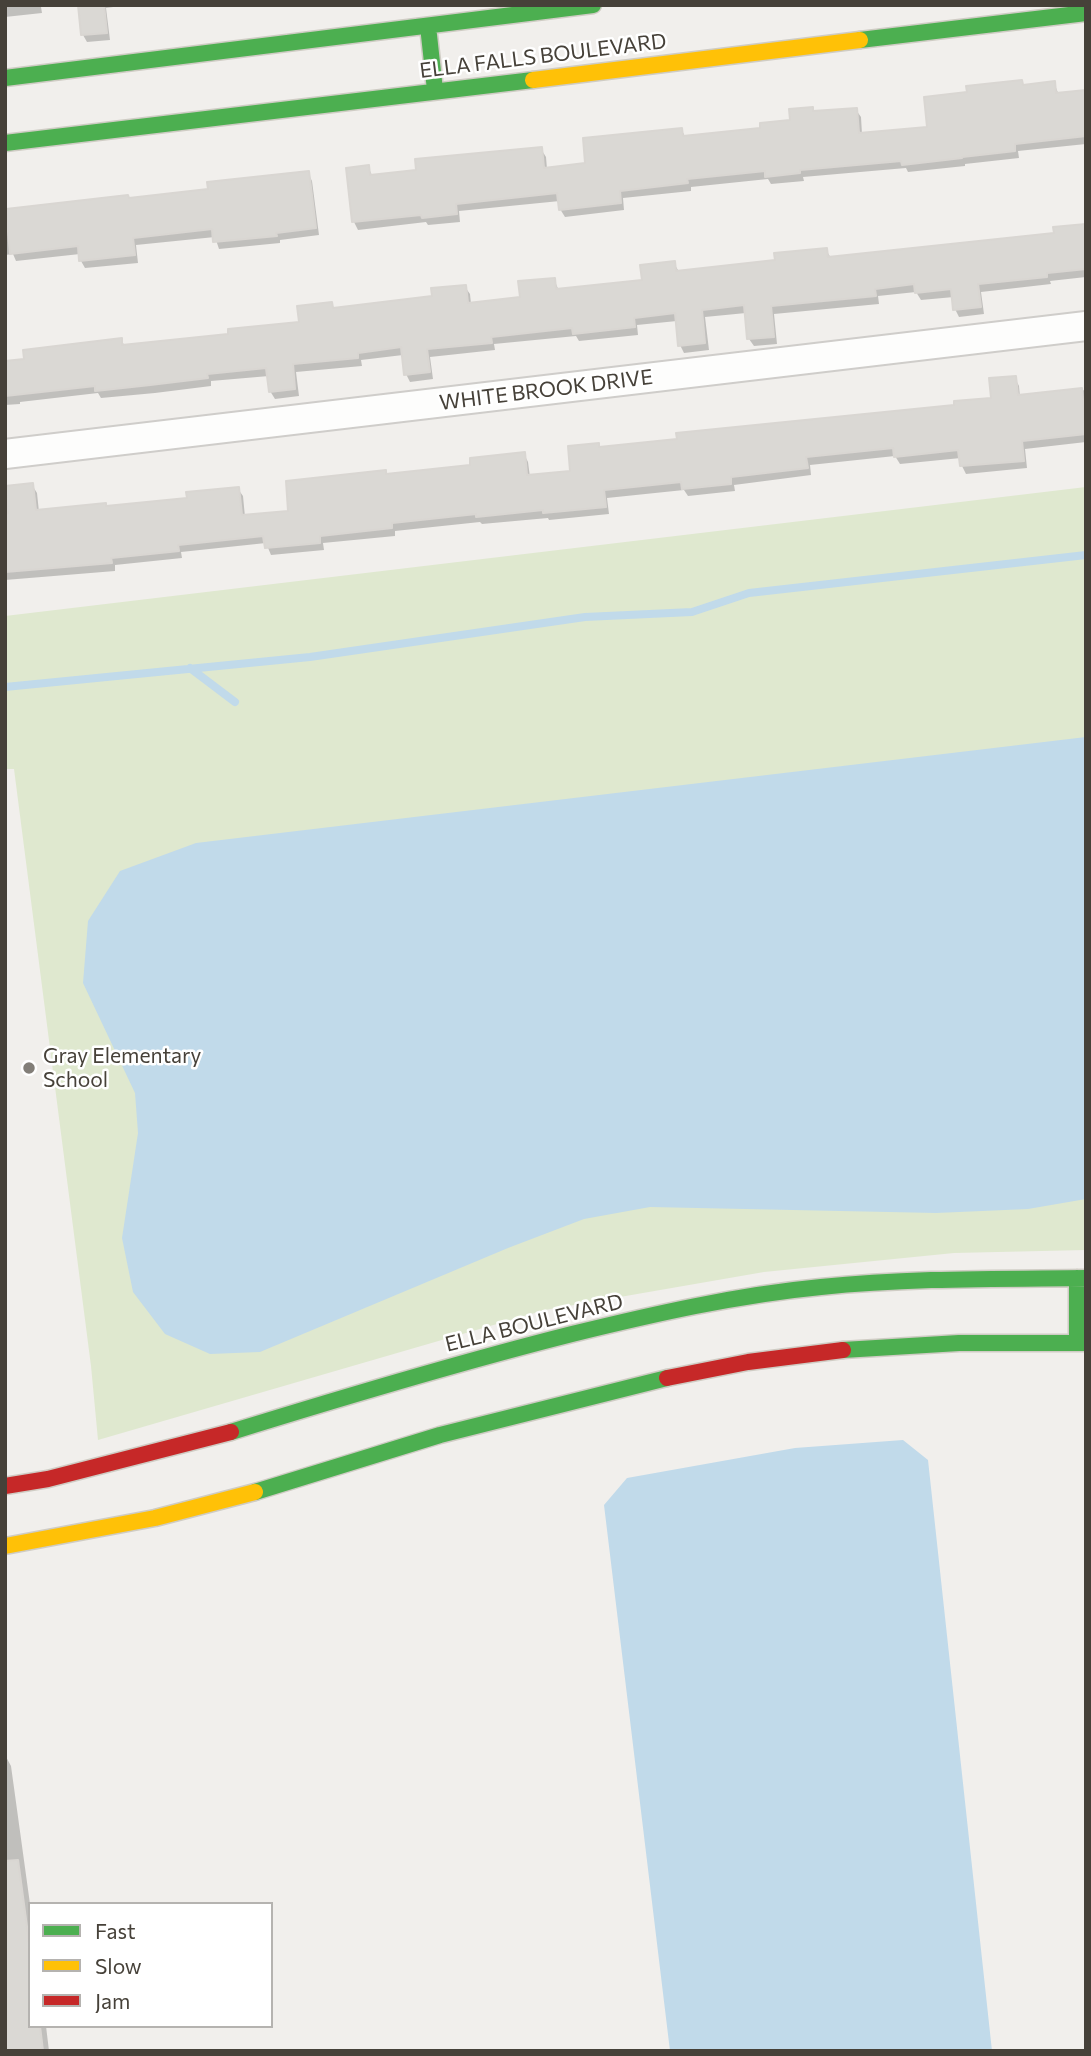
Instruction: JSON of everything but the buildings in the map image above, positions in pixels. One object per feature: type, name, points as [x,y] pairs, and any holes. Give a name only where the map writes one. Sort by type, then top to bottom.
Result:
[{"type":"main road","name":"ELLA FALLS BOULEVARD","points":[[5,78],[593,5]]},
{"type":"main road","points":[[977,5],[979,24]]},
{"type":"main road","name":"ELLA FALLS BOULEVARD","points":[[5,143],[1086,13]]},
{"type":"main road","points":[[428,26],[435,90]]},
{"type":"main road","points":[[5,1546],[75,1528],[243,1496],[396,1448],[529,1411],[652,1381],[747,1363],[826,1351],[903,1346],[1081,1343],[1081,1278]]},
{"type":"main road","name":"ELLA BOULEVARD","points":[[5,1486],[60,1482],[378,1386],[513,1349],[638,1318],[736,1299],[820,1287],[900,1281],[1081,1278]]},
{"type":"street","name":"WHITE BROOK DRIVE","points":[[5,454],[1086,326]]},
{"type":"green space","points":[[1086,487],[1086,1250],[954,1253],[764,1272],[545,1310],[98,1440],[91,1366],[14,769],[5,769],[5,616]]},
{"type":"water","points":[[1086,737],[1086,1199],[1028,1209],[936,1213],[650,1207],[584,1219],[260,1352],[210,1354],[165,1334],[133,1292],[122,1238],[138,1133],[135,1093],[83,983],[88,921],[120,871],[196,843]]},
{"type":"water","points":[[903,1440],[928,1460],[992,2051],[670,2051],[604,1505],[627,1478],[795,1448]]},
{"type":"waterway","points":[[5,687],[310,657],[585,617],[692,612],[749,593],[1086,555]]},
{"type":"waterway","points":[[190,668],[235,702]]},
{"type":"traffic: fast","points":[[5,78],[593,5]]},
{"type":"traffic: fast","points":[[860,40],[1086,13]]},
{"type":"traffic: fast","points":[[428,26],[435,90]]},
{"type":"traffic: fast","points":[[5,143],[533,80]]},
{"type":"traffic: fast","points":[[1077,1278],[1077,1343]]},
{"type":"traffic: fast","points":[[231,1432],[529,1345],[727,1300],[854,1284],[1086,1278]]},
{"type":"traffic: fast","points":[[843,1350],[959,1343],[1086,1343]]},
{"type":"traffic: fast","points":[[255,1492],[440,1435],[667,1378]]},
{"type":"traffic: slow","points":[[533,80],[860,40]]},
{"type":"traffic: slow","points":[[5,1546],[155,1518],[255,1492]]},
{"type":"traffic: jam","points":[[667,1378],[748,1362],[843,1350]]},
{"type":"traffic: jam","points":[[5,1486],[48,1479],[231,1432]]},
{"type":"place","name":"Gray Elementary School","points":[[29,1068]]}]
